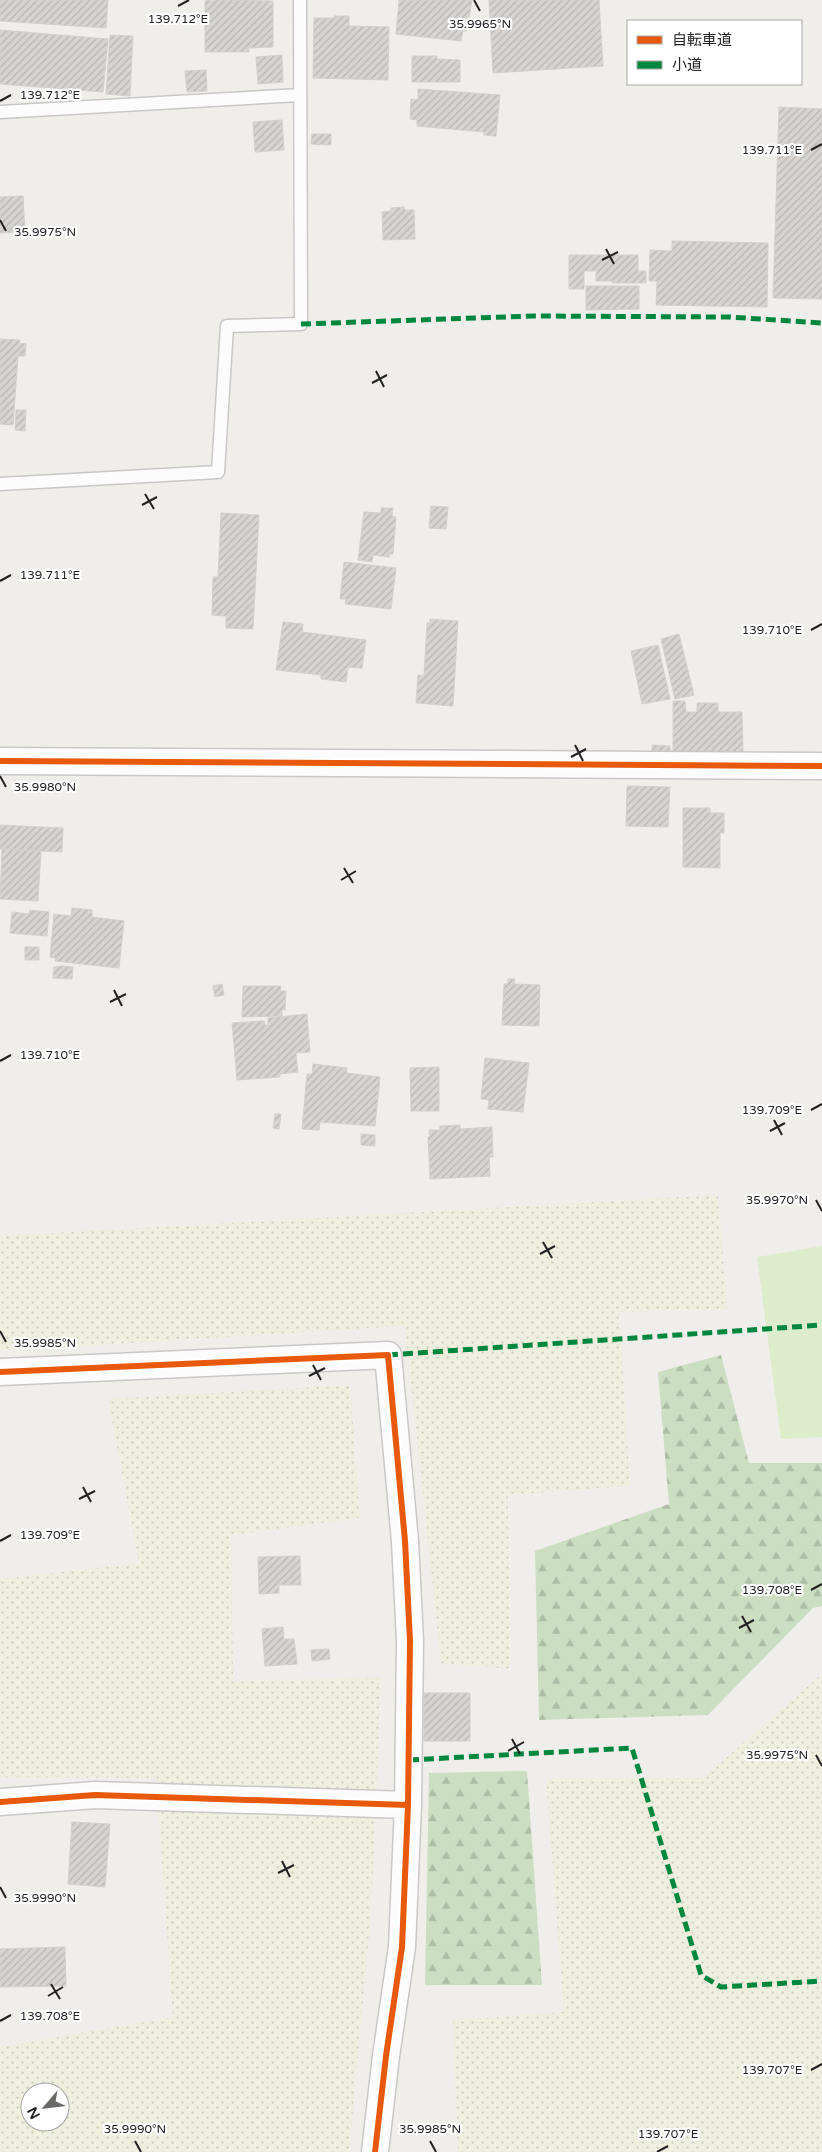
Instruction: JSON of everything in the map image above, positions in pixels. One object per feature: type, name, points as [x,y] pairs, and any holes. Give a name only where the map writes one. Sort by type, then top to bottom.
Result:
[{"type":"street","points":[[0,761],[822,766]]},
{"type":"street","points":[[0,1372],[388,1354],[405,1541],[410,1641],[408,1806],[402,1947],[386,2056],[376,2152]]},
{"type":"street","points":[[0,1802],[95,1795],[408,1806]]},
{"type":"lane","points":[[0,484],[218,472],[227,326],[301,324],[300,0]]},
{"type":"lane","points":[[0,112],[300,95]]},
{"type":"green space","points":[[718,1195],[727,1309],[619,1312],[630,1486],[508,1495],[510,1669],[441,1663],[405,1326],[0,1351],[0,1236]]},
{"type":"green space","points":[[822,1246],[822,1437],[781,1439],[757,1257]]},
{"type":"green space","points":[[721,1355],[749,1463],[822,1463],[822,1606],[813,1608],[708,1715],[539,1720],[535,1551],[669,1504],[658,1372]]},
{"type":"green space","points":[[350,1385],[360,1518],[231,1535],[233,1681],[381,1678],[371,1913],[349,2152],[0,2152],[0,2047],[173,2017],[156,1778],[0,1777],[0,1579],[139,1563],[108,1399]]},
{"type":"green space","points":[[822,1674],[822,2152],[458,2152],[453,2020],[564,2012],[546,1779],[703,1778]]},
{"type":"green space","points":[[527,1771],[542,1985],[425,1985],[429,1773]]},
{"type":"building","points":[[0,0],[108,0],[106,28],[0,21]]},
{"type":"building","points":[[399,0],[472,0],[467,31],[463,31],[461,41],[396,34]]},
{"type":"building","points":[[489,0],[599,0],[603,66],[493,73]]},
{"type":"building","points":[[205,1],[273,1],[273,47],[249,48],[249,52],[205,52]]},
{"type":"building","points":[[334,16],[349,16],[349,26],[389,27],[388,80],[313,78],[314,18],[335,18]]},
{"type":"building","points":[[0,30],[108,39],[103,92],[0,84]]},
{"type":"building","points":[[110,35],[133,36],[130,96],[106,94]]},
{"type":"building","points":[[282,55],[283,82],[258,84],[256,57]]},
{"type":"building","points":[[412,56],[437,56],[437,59],[460,60],[460,82],[412,82]]},
{"type":"building","points":[[206,70],[207,91],[187,92],[185,71]]},
{"type":"building","points":[[418,89],[500,95],[496,136],[484,135],[484,132],[417,126],[417,120],[410,119],[411,99],[418,100]]},
{"type":"building","points":[[779,107],[822,109],[822,299],[773,298]]},
{"type":"building","points":[[282,120],[284,150],[255,152],[253,122]]},
{"type":"building","points":[[312,134],[331,134],[331,145],[311,144]]},
{"type":"building","points":[[23,196],[25,232],[0,233],[0,197]]},
{"type":"building","points":[[404,207],[405,210],[414,210],[415,239],[383,240],[382,212],[391,211],[391,208]]},
{"type":"building","points":[[672,241],[768,243],[767,307],[656,305],[657,281],[649,281],[650,250],[672,251]]},
{"type":"building","points":[[569,255],[638,255],[638,271],[646,271],[646,283],[596,281],[596,271],[584,271],[584,289],[569,289]]},
{"type":"building","points":[[586,286],[639,286],[639,309],[586,310]]},
{"type":"building","points":[[0,339],[20,340],[19,343],[26,344],[25,356],[18,356],[13,425],[0,424]]},
{"type":"building","points":[[16,410],[26,410],[25,431],[15,430]]},
{"type":"building","points":[[431,506],[448,507],[446,529],[429,528]]},
{"type":"building","points":[[381,508],[393,508],[392,516],[396,517],[393,554],[389,554],[389,557],[373,555],[372,562],[358,560],[364,512],[381,513]]},
{"type":"building","points":[[221,513],[259,515],[253,629],[226,628],[226,616],[212,615],[213,577],[218,577]]},
{"type":"building","points":[[344,562],[396,568],[391,609],[345,604],[346,599],[340,599]]},
{"type":"building","points":[[430,619],[458,621],[453,706],[416,703],[418,675],[424,676],[427,623],[430,623]]},
{"type":"building","points":[[283,622],[303,624],[302,632],[366,640],[362,668],[348,667],[346,682],[321,679],[321,675],[276,670]]},
{"type":"building","points":[[679,634],[694,695],[675,699],[661,639]]},
{"type":"building","points":[[658,645],[670,699],[642,704],[631,651]]},
{"type":"building","points":[[673,701],[685,701],[686,712],[697,712],[697,703],[718,703],[718,712],[742,712],[743,754],[673,754]]},
{"type":"building","points":[[652,745],[670,746],[670,755],[652,755]]},
{"type":"building","points":[[627,786],[670,787],[668,827],[626,826]]},
{"type":"building","points":[[683,808],[710,808],[710,813],[724,813],[724,833],[720,833],[720,868],[683,867]]},
{"type":"building","points":[[0,825],[63,828],[62,852],[0,849]]},
{"type":"building","points":[[2,849],[41,851],[38,901],[0,899]]},
{"type":"building","points":[[72,908],[92,910],[92,917],[124,921],[119,968],[55,961],[56,958],[50,957],[54,914],[71,916]]},
{"type":"building","points":[[30,910],[49,912],[47,936],[10,933],[12,912],[29,914]]},
{"type":"building","points":[[25,947],[39,947],[39,960],[25,960]]},
{"type":"building","points":[[54,967],[73,967],[72,979],[53,978]]},
{"type":"building","points":[[508,979],[515,979],[514,984],[540,985],[539,1026],[502,1025],[504,984],[508,984]]},
{"type":"building","points":[[222,984],[224,995],[215,997],[213,986]]},
{"type":"building","points":[[243,986],[281,986],[280,991],[286,991],[285,1010],[282,1010],[282,1016],[242,1017]]},
{"type":"building","points":[[307,1014],[310,1052],[296,1053],[298,1072],[280,1074],[280,1077],[237,1080],[232,1023],[264,1021],[265,1025],[268,1025],[268,1018]]},
{"type":"building","points":[[485,1058],[529,1063],[523,1112],[488,1109],[489,1100],[481,1099]]},
{"type":"building","points":[[313,1064],[347,1068],[346,1073],[380,1077],[375,1126],[320,1122],[319,1130],[302,1129],[307,1074],[312,1074]]},
{"type":"building","points":[[439,1067],[439,1111],[411,1111],[410,1068]]},
{"type":"building","points":[[275,1114],[281,1114],[279,1129],[273,1128]]},
{"type":"building","points":[[460,1125],[460,1129],[492,1127],[493,1157],[489,1157],[490,1176],[430,1179],[429,1130],[440,1130],[440,1126]]},
{"type":"building","points":[[361,1134],[375,1135],[375,1146],[361,1145]]},
{"type":"building","points":[[300,1556],[301,1585],[279,1585],[279,1593],[259,1594],[258,1557]]},
{"type":"building","points":[[283,1627],[284,1639],[294,1639],[297,1664],[265,1666],[262,1629]]},
{"type":"building","points":[[329,1649],[330,1659],[312,1661],[311,1650]]},
{"type":"building","points":[[424,1693],[470,1693],[470,1741],[424,1741]]},
{"type":"building","points":[[72,1822],[110,1824],[105,1887],[68,1884]]},
{"type":"building","points":[[65,1947],[66,1986],[0,1987],[0,1949]]},
{"type":"marked path","points":[[301,324],[534,316],[729,317],[822,323]]},
{"type":"marked path","points":[[388,1355],[822,1325]]},
{"type":"marked path","points":[[409,1760],[632,1748],[701,1975],[721,1987],[822,1981]]},
{"type":"cycle path","points":[[0,761],[822,766]]},
{"type":"cycle path","points":[[0,1372],[388,1355],[405,1541],[410,1641],[408,1805],[402,1947],[386,2056],[375,2152]]},
{"type":"cycle path","points":[[0,1802],[95,1795],[408,1805]]}]
